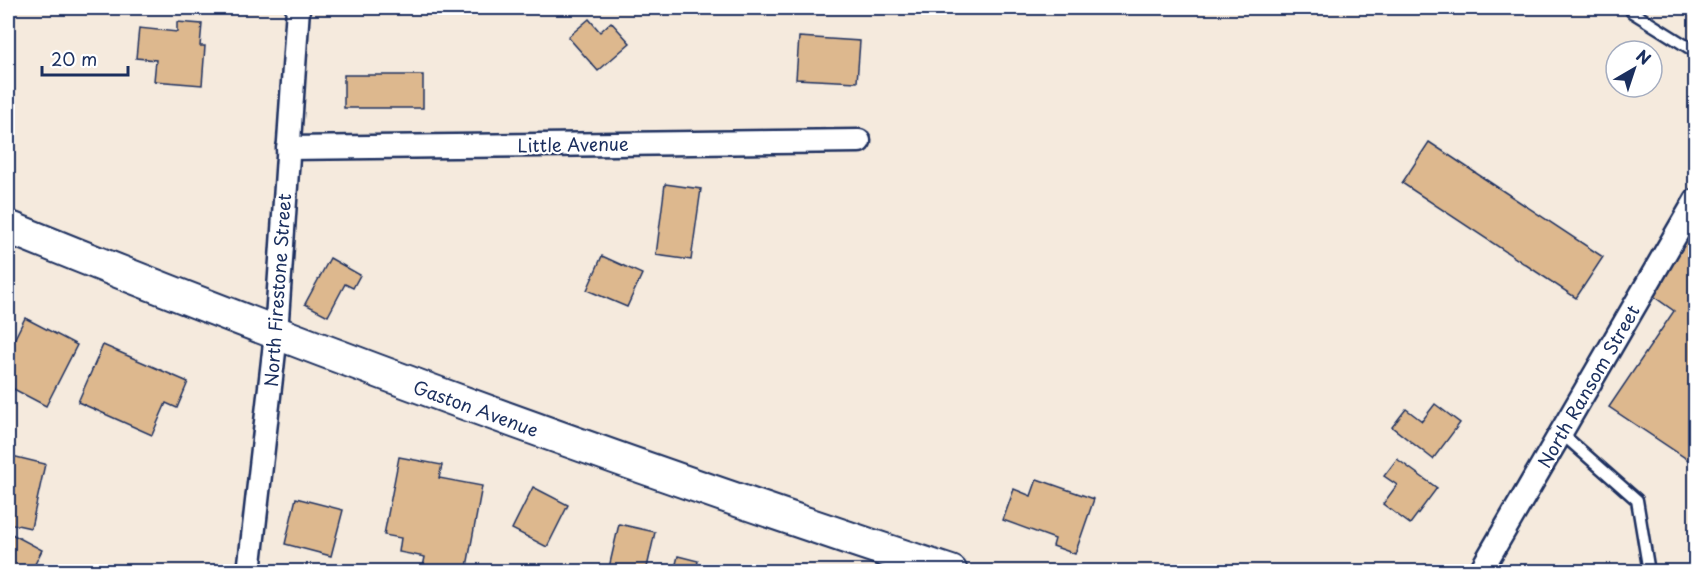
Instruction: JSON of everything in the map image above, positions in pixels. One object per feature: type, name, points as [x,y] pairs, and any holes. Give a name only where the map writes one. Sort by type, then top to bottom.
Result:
[{"type":"main road","name":"Gaston Avenue","points":[[8,227],[276,334],[733,500],[951,572]]},
{"type":"street","name":"North Firestone Street","points":[[249,572],[276,334],[298,8]]},
{"type":"street","name":"Little Avenue","points":[[288,148],[859,141]]},
{"type":"street","name":"North Ransom Street","points":[[1479,572],[1695,200]]},
{"type":"lane","points":[[1632,12],[1695,52]]},
{"type":"lane","points":[[1560,433],[1637,500],[1649,572]]},
{"type":"building","points":[[589,19],[600,32],[611,22],[630,43],[598,71],[568,37]]},
{"type":"building","points":[[177,22],[202,24],[200,46],[205,46],[202,85],[154,81],[156,60],[136,58],[139,28],[177,32]]},
{"type":"building","points":[[799,37],[860,41],[857,82],[796,79]]},
{"type":"building","points":[[344,75],[423,75],[423,108],[344,108]]},
{"type":"building","points":[[1429,142],[1603,257],[1576,298],[1402,183]]},
{"type":"building","points":[[665,184],[701,189],[691,260],[656,255]]},
{"type":"building","points":[[1696,218],[1696,465],[1609,407],[1674,311],[1646,291]]},
{"type":"building","points":[[602,256],[642,274],[627,307],[587,290]]},
{"type":"building","points":[[330,258],[360,275],[353,288],[345,284],[328,316],[305,304]]},
{"type":"building","points":[[25,318],[77,345],[46,406],[8,386],[8,352]]},
{"type":"building","points":[[103,345],[188,382],[177,408],[166,403],[152,435],[78,402]]},
{"type":"building","points":[[1435,404],[1460,423],[1433,459],[1392,427],[1406,409],[1422,421]]},
{"type":"building","points":[[8,455],[45,464],[31,528],[8,523]]},
{"type":"building","points":[[399,457],[442,465],[439,478],[482,486],[466,572],[422,572],[425,557],[399,552],[401,538],[384,535]]},
{"type":"building","points":[[1397,459],[1437,488],[1410,524],[1383,504],[1397,485],[1384,476]]},
{"type":"building","points":[[1037,479],[1094,499],[1075,554],[1053,546],[1055,539],[1003,520],[1014,489],[1031,496]]},
{"type":"building","points":[[533,487],[568,505],[547,547],[512,529]]},
{"type":"building","points":[[296,498],[343,510],[331,556],[285,544]]},
{"type":"building","points":[[619,524],[655,532],[646,572],[608,572]]},
{"type":"building","points":[[8,532],[42,550],[31,572],[8,572]]},
{"type":"building","points":[[678,556],[698,561],[696,572],[674,572]]},
{"type":"building","points":[[394,568],[413,572],[393,572]]}]
